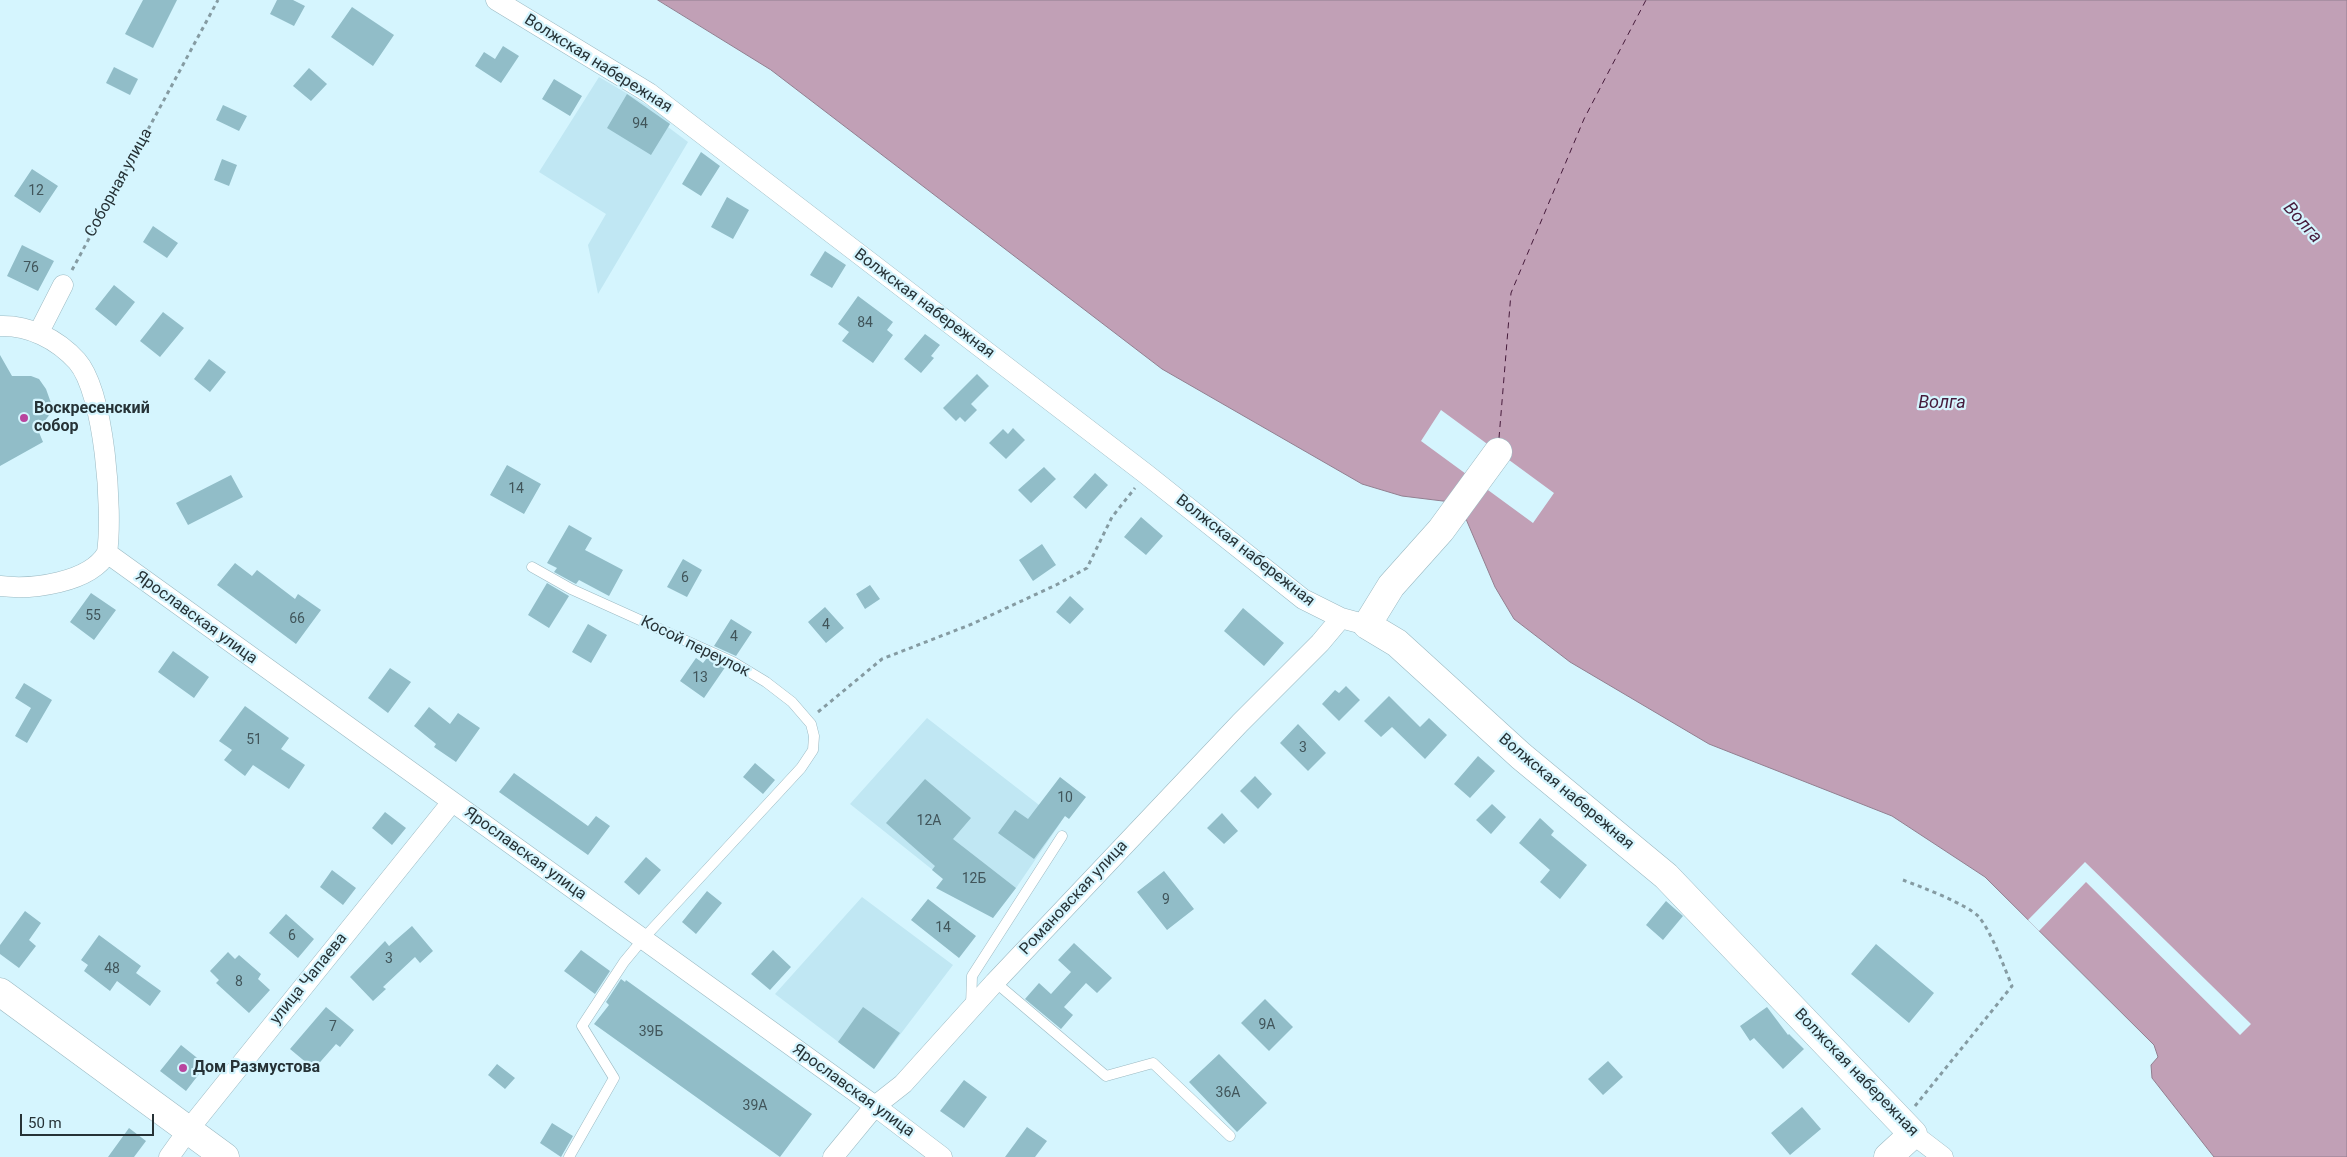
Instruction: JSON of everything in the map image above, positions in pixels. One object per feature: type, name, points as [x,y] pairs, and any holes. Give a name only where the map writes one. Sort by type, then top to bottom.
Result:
[{"type":"street","name":"Волжская набережная","points":[[496,0],[649,93],[1146,474],[1303,600],[1354,621],[1397,643],[1521,756],[1666,876],[1913,1134],[1942,1157]]},
{"type":"street","points":[[39,332],[63,285]]},
{"type":"street","points":[[0,326],[11,325],[39,332],[58,344],[78,362],[92,392],[101,427],[110,533],[107,553],[102,562],[95,566],[50,585],[0,586]]},
{"type":"street","points":[[1354,621],[1392,586],[1441,530],[1498,452]]},
{"type":"street","name":"Ярославская улица","points":[[107,553],[875,1106],[942,1157]]},
{"type":"street","name":"Романовская улица","points":[[833,1157],[875,1106],[903,1084],[971,1007],[1240,724],[1320,643],[1354,621]]},
{"type":"street","name":"улица Чапаева","points":[[169,1157],[188,1129],[452,802]]},
{"type":"street","points":[[0,992],[225,1157]]},
{"type":"street","points":[[1888,1157],[1913,1134]]},
{"type":"lane","name":"Косой переулок","points":[[532,567],[571,589],[733,662],[766,682],[792,702],[808,720],[814,736],[813,750],[801,768],[643,939],[624,962],[582,1026],[614,1078],[569,1157]]},
{"type":"lane","points":[[971,1007],[972,976],[1062,836]]},
{"type":"lane","points":[[999,978],[1106,1076],[1153,1063],[1230,1136]]},
{"type":"path","name":"Соборная улица","points":[[63,285],[218,0]]},
{"type":"path","points":[[808,720],[882,659],[980,620],[1087,568],[1112,517],[1146,474]]},
{"type":"path","points":[[1903,880],[1947,898],[1978,916],[2012,986],[1914,1106],[1913,1134]]},
{"type":"shaded area","points":[[599,77],[672,120],[668,127],[688,142],[598,294],[588,245],[606,214],[539,172]]},
{"type":"shaded area","points":[[927,718],[1061,822],[993,918],[850,804]]},
{"type":"shaded area","points":[[862,897],[953,965],[874,1069],[775,994]]},
{"type":"water","name":"Волга","points":[[658,0],[2347,0],[2347,1157],[2214,1157],[2152,1078],[2151,1065],[2158,1057],[2154,1045],[1985,877],[1892,816],[1709,744],[1570,662],[1514,619],[1495,587],[1463,512],[1451,502],[1402,496],[1362,484],[1162,369],[771,70]]},
{"type":"pier","points":[[1441,410],[1554,493],[1533,523],[1421,441]]},
{"type":"pier","points":[[2085,862],[2251,1024],[2240,1035],[2086,882],[2039,931],[2028,920]]},
{"type":"building","points":[[143,0],[177,0],[153,48],[125,34]]},
{"type":"building","points":[[277,0],[293,0],[305,6],[294,26],[270,14]]},
{"type":"building","points":[[352,7],[394,35],[373,66],[331,37]]},
{"type":"building","points":[[503,46],[519,56],[501,83],[475,66],[484,52],[495,59]]},
{"type":"building","points":[[114,67],[138,79],[130,95],[106,83]]},
{"type":"building","points":[[309,68],[327,84],[311,101],[293,86]]},
{"type":"building","points":[[554,79],[582,96],[570,116],[542,99]]},
{"type":"building","points":[[627,94],[670,124],[651,155],[607,128]]},
{"type":"building","points":[[223,105],[247,116],[239,131],[216,120]]},
{"type":"building","points":[[701,152],[720,166],[701,196],[682,184]]},
{"type":"building","points":[[222,159],[237,165],[229,186],[214,180]]},
{"type":"building","points":[[32,169],[58,186],[40,213],[14,196]]},
{"type":"building","points":[[727,197],[749,210],[733,239],[711,227]]},
{"type":"building","points":[[153,226],[178,243],[167,258],[143,242]]},
{"type":"building","points":[[22,245],[54,261],[38,291],[7,276]]},
{"type":"building","points":[[825,251],[846,265],[832,288],[810,275]]},
{"type":"building","points":[[114,285],[135,302],[116,326],[95,309]]},
{"type":"building","points":[[858,296],[893,322],[887,330],[893,335],[873,363],[842,341],[849,332],[838,324]]},
{"type":"building","points":[[163,312],[184,328],[160,357],[140,341]]},
{"type":"building","points":[[925,334],[940,345],[931,356],[934,358],[921,373],[904,359]]},
{"type":"building","name":"Воскресенский собор","points":[[0,355],[12,376],[31,376],[39,379],[46,389],[51,403],[50,414],[38,430],[43,442],[0,466]]},
{"type":"building","points":[[209,359],[226,372],[210,392],[194,379]]},
{"type":"building","points":[[977,374],[989,386],[971,404],[977,410],[965,422],[960,417],[956,421],[943,408]]},
{"type":"building","points":[[1013,428],[1025,440],[1006,459],[989,443],[1003,429],[1008,434]]},
{"type":"building","points":[[507,465],[541,484],[524,514],[490,495]]},
{"type":"building","points":[[1044,467],[1056,479],[1031,503],[1018,490]]},
{"type":"building","points":[[1095,473],[1108,485],[1086,509],[1073,497]]},
{"type":"building","points":[[231,475],[243,497],[188,525],[176,503]]},
{"type":"building","points":[[1141,517],[1163,536],[1146,555],[1124,537]]},
{"type":"building","points":[[569,525],[592,538],[585,550],[623,570],[609,596],[579,580],[576,584],[574,583],[554,572],[557,568],[547,563]]},
{"type":"building","points":[[1042,544],[1056,565],[1033,581],[1019,560]]},
{"type":"building","points":[[683,559],[702,570],[687,597],[667,587]]},
{"type":"building","points":[[235,563],[252,576],[257,570],[295,599],[298,594],[321,610],[296,644],[217,585]]},
{"type":"building","points":[[547,583],[569,596],[549,628],[528,615]]},
{"type":"building","points":[[870,585],[880,599],[865,609],[856,594]]},
{"type":"building","points":[[91,593],[116,610],[94,640],[70,622]]},
{"type":"building","points":[[1070,596],[1084,609],[1070,624],[1056,612]]},
{"type":"building","points":[[825,607],[844,628],[826,643],[808,622]]},
{"type":"building","points":[[1243,608],[1284,643],[1264,666],[1224,631]]},
{"type":"building","points":[[731,619],[752,632],[736,656],[714,646]]},
{"type":"building","points":[[588,624],[607,635],[591,663],[572,652]]},
{"type":"building","points":[[173,651],[209,677],[194,698],[158,672]]},
{"type":"building","points":[[696,658],[703,663],[707,658],[726,666],[704,698],[680,681]]},
{"type":"building","points":[[390,668],[411,682],[388,713],[368,698]]},
{"type":"building","points":[[24,683],[52,700],[27,743],[15,736],[31,708],[15,698]]},
{"type":"building","points":[[1346,686],[1360,700],[1339,721],[1322,704],[1335,690],[1339,693]]},
{"type":"building","points":[[1389,696],[1420,727],[1429,718],[1447,735],[1425,759],[1392,727],[1381,737],[1364,721]]},
{"type":"building","points":[[245,706],[289,738],[281,749],[305,765],[289,789],[253,765],[245,776],[224,760],[232,750],[219,741]]},
{"type":"building","points":[[429,707],[450,724],[458,713],[480,728],[456,762],[434,747],[436,744],[414,726]]},
{"type":"building","points":[[1298,724],[1326,753],[1308,771],[1280,743]]},
{"type":"building","points":[[1478,756],[1495,771],[1470,798],[1454,784]]},
{"type":"building","points":[[755,763],[775,780],[763,794],[743,777]]},
{"type":"building","points":[[514,773],[588,826],[596,816],[610,826],[588,855],[499,792]]},
{"type":"building","points":[[1255,776],[1272,794],[1258,809],[1240,791]]},
{"type":"building","points":[[1060,777],[1086,797],[1069,819],[1065,816],[1034,859],[998,833],[1015,810],[1028,819]]},
{"type":"building","points":[[925,779],[971,818],[953,839],[1016,888],[993,918],[936,888],[943,879],[932,870],[935,866],[886,823]]},
{"type":"building","points":[[1492,804],[1506,817],[1491,834],[1476,820]]},
{"type":"building","points":[[385,812],[406,828],[392,845],[372,828]]},
{"type":"building","points":[[1222,813],[1238,831],[1224,844],[1207,828]]},
{"type":"building","points":[[1540,818],[1554,831],[1551,835],[1587,865],[1560,899],[1540,882],[1550,870],[1519,843]]},
{"type":"building","points":[[646,857],[661,870],[639,895],[624,882]]},
{"type":"building","points":[[332,870],[356,888],[343,905],[320,887]]},
{"type":"building","points":[[1164,871],[1194,909],[1167,930],[1137,892]]},
{"type":"building","points":[[707,891],[722,903],[696,934],[682,922]]},
{"type":"building","points":[[928,899],[976,936],[959,958],[911,920]]},
{"type":"building","points":[[1666,901],[1683,916],[1663,940],[1646,925]]},
{"type":"building","points":[[25,911],[41,923],[29,940],[36,946],[19,968],[0,954],[0,945]]},
{"type":"building","points":[[286,914],[314,939],[298,958],[269,933]]},
{"type":"building","points":[[412,926],[433,951],[420,963],[415,957],[383,987],[386,989],[373,1001],[350,977],[385,941],[389,946]]},
{"type":"building","points":[[99,935],[141,966],[136,973],[161,991],[150,1006],[117,981],[110,991],[84,971],[88,965],[81,960]]},
{"type":"building","points":[[1074,943],[1112,978],[1097,993],[1086,983],[1064,1007],[1073,1015],[1061,1029],[1025,999],[1039,983],[1051,994],[1071,972],[1058,960]]},
{"type":"building","points":[[1876,944],[1934,993],[1909,1023],[1851,974]]},
{"type":"building","points":[[581,950],[610,971],[595,994],[564,971]]},
{"type":"building","points":[[773,950],[791,967],[770,990],[751,974]]},
{"type":"building","points":[[228,952],[235,959],[239,955],[261,974],[258,979],[270,990],[249,1013],[216,983],[219,980],[210,971]]},
{"type":"building","points":[[621,979],[625,982],[626,980],[812,1114],[780,1157],[594,1024],[609,1005],[606,1002]]},
{"type":"building","points":[[1265,999],[1293,1027],[1269,1051],[1241,1023]]},
{"type":"building","points":[[326,1007],[354,1030],[340,1047],[336,1044],[314,1069],[290,1049]]},
{"type":"building","points":[[863,1007],[900,1033],[874,1069],[838,1042]]},
{"type":"building","points":[[1767,1007],[1788,1035],[1804,1049],[1783,1069],[1754,1038],[1750,1041],[1740,1026]]},
{"type":"building","name":"Дом Размустова","points":[[181,1045],[206,1065],[186,1091],[160,1071]]},
{"type":"building","points":[[1219,1054],[1267,1103],[1237,1132],[1189,1082]]},
{"type":"building","points":[[1608,1061],[1623,1077],[1603,1095],[1588,1079]]},
{"type":"building","points":[[497,1064],[515,1078],[505,1089],[488,1075]]},
{"type":"building","points":[[964,1080],[987,1097],[964,1128],[940,1111]]},
{"type":"building","points":[[1802,1107],[1821,1129],[1790,1155],[1771,1133]]},
{"type":"building","points":[[552,1123],[573,1136],[561,1157],[540,1143]]},
{"type":"building","points":[[1027,1127],[1047,1141],[1035,1157],[1005,1157]]},
{"type":"building","points":[[129,1128],[146,1141],[134,1157],[108,1157]]},
{"type":"ferry route","points":[[1499,438],[1511,293],[1584,119],[1646,0]]},
{"type":"place","name":"Воскресенский собор","points":[[24,418]]},
{"type":"place","name":"Дом Размустова","points":[[183,1068]]}]
